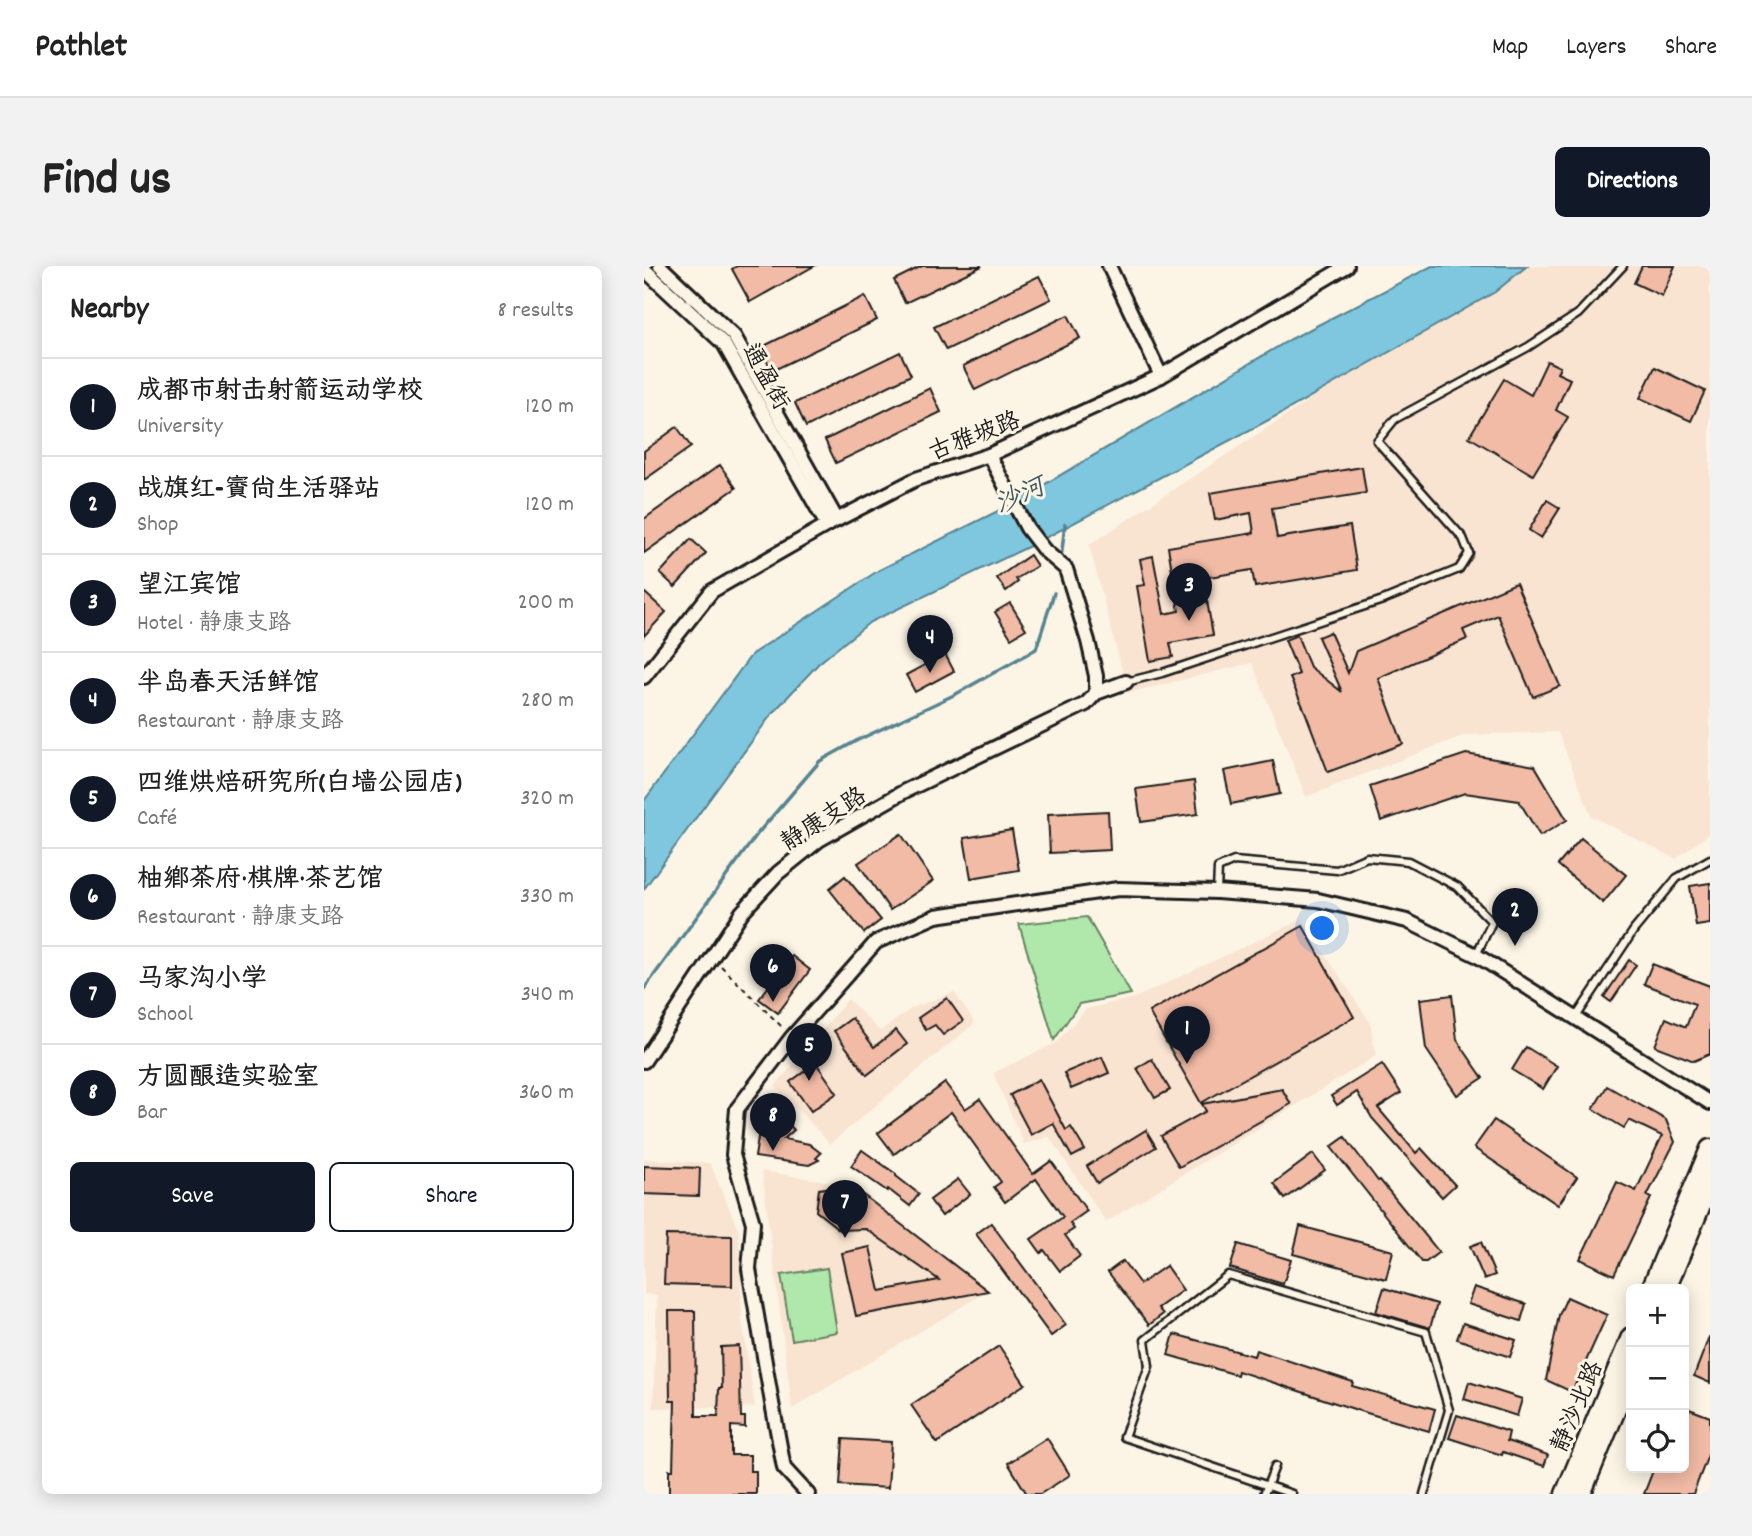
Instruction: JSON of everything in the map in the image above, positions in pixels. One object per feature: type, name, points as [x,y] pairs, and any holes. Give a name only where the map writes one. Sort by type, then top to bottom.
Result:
[{"type":"street","name":"通盈街","points":[[660,266],[734,336],[832,522]]},
{"type":"street","points":[[1109,266],[1161,376]]},
{"type":"street","name":"古雅坡路","points":[[644,677],[712,591],[832,522],[916,479],[989,455],[1161,376],[1347,266]]},
{"type":"street","name":"通盈街","points":[[644,269],[724,344],[832,522]]},
{"type":"street","points":[[989,455],[1027,528],[1044,550],[1061,565],[1088,641],[1096,676],[1096,693]]},
{"type":"street","name":"静康支路","points":[[644,1061],[742,912],[769,882],[819,840],[905,791],[1086,704],[1096,693],[1126,682]]},
{"type":"street","points":[[808,1494],[784,1468],[749,1269],[753,1223],[733,1156],[737,1109],[792,1037],[876,942],[936,916],[1118,889],[1217,892],[1318,900],[1407,921],[1476,955],[1710,1102]]},
{"type":"street","points":[[1653,1284],[1710,1149]]},
{"type":"street","points":[[1668,1284],[1710,1183]]},
{"type":"street","name":"静沙北路","points":[[1565,1494],[1627,1347]]},
{"type":"street","name":"静沙北路","points":[[1581,1494],[1626,1385]]},
{"type":"lane","points":[[1126,682],[1162,673],[1382,600],[1459,569],[1469,553],[1462,538],[1377,441],[1395,419],[1528,347],[1578,314],[1623,266]]},
{"type":"lane","points":[[1217,892],[1218,868],[1234,861],[1336,870],[1367,857],[1408,861],[1458,887],[1492,922],[1476,955]]},
{"type":"lane","points":[[1575,1019],[1634,930],[1677,878],[1710,859]]},
{"type":"lane","points":[[1292,1494],[1124,1437],[1149,1366],[1145,1340],[1228,1275],[1426,1332],[1449,1410],[1424,1494]]},
{"type":"lane","points":[[1264,1494],[1275,1466]]},
{"type":"path","points":[[713,957],[792,1037]]},
{"type":"shaded area","points":[[1527,266],[1710,266],[1710,833],[1676,859],[1591,816],[1558,732],[1465,735],[1306,797],[1252,663],[1128,693],[1089,545],[1335,383],[1495,292]]},
{"type":"shaded area","points":[[1302,919],[1370,1022],[1376,1056],[1106,1222],[1049,1137],[1024,1144],[993,1073],[1056,1043],[1086,1009],[1137,997]]},
{"type":"shaded area","points":[[954,992],[975,1023],[830,1144],[775,1086],[848,999],[880,1031],[912,1008]]},
{"type":"shaded area","points":[[644,1159],[710,1163],[739,1231],[742,1319],[755,1407],[653,1408],[657,1296],[644,1294]]},
{"type":"shaded area","points":[[762,1171],[850,1185],[988,1291],[792,1409]]},
{"type":"green space","points":[[1087,917],[1131,994],[1079,1004],[1054,1040],[1019,924]]},
{"type":"green space","points":[[827,1268],[837,1332],[792,1340],[781,1275]]},
{"type":"water","points":[[1432,266],[1527,266],[1495,292],[1278,415],[1032,545],[870,622],[819,663],[771,715],[644,889],[644,801],[752,654],[879,570],[1008,506],[1291,339]]},
{"type":"building","points":[[737,266],[814,266],[750,302],[732,269]]},
{"type":"building","points":[[922,266],[982,266],[905,303],[894,280]]},
{"type":"building","points":[[1642,266],[1675,266],[1662,296],[1634,283]]},
{"type":"building","points":[[1039,276],[1051,299],[946,350],[934,327]]},
{"type":"building","points":[[865,296],[877,320],[772,371],[760,348]]},
{"type":"building","points":[[1068,315],[1080,338],[975,390],[963,366]]},
{"type":"building","points":[[900,352],[911,375],[806,427],[795,403]]},
{"type":"building","points":[[1547,361],[1560,367],[1557,373],[1570,379],[1556,410],[1568,417],[1533,475],[1469,437],[1504,379],[1531,395]]},
{"type":"building","points":[[1655,367],[1705,391],[1691,421],[1640,398]]},
{"type":"building","points":[[930,388],[941,412],[836,463],[825,440]]},
{"type":"building","points":[[677,427],[691,447],[644,480],[644,451]]},
{"type":"building","points":[[720,465],[736,488],[644,553],[644,519]]},
{"type":"building","points":[[1362,467],[1366,493],[1272,508],[1277,538],[1350,526],[1357,570],[1255,587],[1252,570],[1203,578],[1213,635],[1170,643],[1173,657],[1150,661],[1137,586],[1145,585],[1140,559],[1153,556],[1164,614],[1179,611],[1168,547],[1254,533],[1251,513],[1215,520],[1210,493]]},
{"type":"building","points":[[1547,500],[1560,508],[1541,538],[1529,530]]},
{"type":"building","points":[[691,539],[706,553],[675,587],[660,573]]},
{"type":"building","points":[[1030,555],[1037,566],[1016,579],[1018,582],[1006,591],[997,578]]},
{"type":"building","points":[[1516,583],[1560,686],[1533,697],[1498,615],[1463,630],[1467,639],[1378,678],[1403,744],[1328,772],[1290,678],[1299,674],[1285,640],[1297,635],[1310,667],[1342,692],[1318,637],[1330,632],[1348,673],[1356,651]]},
{"type":"building","points":[[644,592],[666,612],[644,636]]},
{"type":"building","points":[[1010,603],[1026,629],[1011,638],[995,612]]},
{"type":"building","points":[[945,654],[954,671],[915,692],[906,675]]},
{"type":"building","points":[[1466,754],[1535,766],[1567,820],[1540,836],[1519,801],[1465,793],[1381,821],[1370,786]]},
{"type":"building","points":[[1273,761],[1280,794],[1231,804],[1224,771]]},
{"type":"building","points":[[1194,781],[1198,814],[1141,822],[1136,789]]},
{"type":"building","points":[[1108,811],[1110,850],[1050,853],[1048,814]]},
{"type":"building","points":[[1012,830],[1019,870],[971,878],[964,838]]},
{"type":"building","points":[[901,834],[933,881],[890,910],[858,863]]},
{"type":"building","points":[[1581,838],[1626,875],[1603,903],[1558,865]]},
{"type":"building","points":[[845,876],[881,920],[864,933],[829,889]]},
{"type":"building","points":[[1710,883],[1710,924],[1696,926],[1690,886]]},
{"type":"building","points":[[1303,926],[1354,1017],[1201,1103],[1149,1012]]},
{"type":"building","points":[[792,956],[810,970],[778,1013],[759,999]]},
{"type":"building","points":[[1629,960],[1636,965],[1611,1002],[1604,997]]},
{"type":"building","points":[[1652,964],[1710,986],[1710,1054],[1694,1061],[1655,1046],[1666,1018],[1686,1027],[1695,1004],[1644,984]]},
{"type":"building","points":[[1452,995],[1457,1040],[1483,1078],[1457,1095],[1426,1049],[1420,999]]},
{"type":"building","points":[[947,998],[963,1021],[943,1035],[935,1025],[926,1030],[918,1018]]},
{"type":"building","points":[[852,1018],[874,1047],[896,1030],[907,1044],[867,1075],[834,1031]]},
{"type":"building","points":[[1526,1047],[1557,1066],[1543,1089],[1512,1070]]},
{"type":"building","points":[[1102,1057],[1109,1073],[1071,1089],[1064,1073]]},
{"type":"building","points":[[1152,1059],[1170,1090],[1155,1098],[1137,1068]]},
{"type":"building","points":[[816,1063],[837,1093],[811,1111],[790,1082]]},
{"type":"building","points":[[1382,1064],[1401,1093],[1378,1108],[1416,1153],[1421,1148],[1455,1185],[1442,1197],[1372,1118],[1357,1092],[1337,1105],[1331,1096]]},
{"type":"building","points":[[1039,1079],[1066,1130],[1071,1127],[1085,1150],[1072,1157],[1053,1123],[1031,1135],[1010,1095]]},
{"type":"building","points":[[945,1083],[965,1109],[980,1099],[1033,1174],[1051,1161],[1087,1211],[1070,1223],[1074,1229],[1065,1235],[1080,1256],[1060,1271],[1044,1250],[1041,1253],[1031,1239],[1063,1217],[1036,1179],[1005,1202],[994,1187],[1001,1182],[951,1112],[894,1154],[878,1133]]},
{"type":"building","points":[[1607,1086],[1666,1120],[1675,1142],[1647,1196],[1651,1198],[1614,1275],[1580,1259],[1617,1182],[1636,1191],[1662,1136],[1629,1120],[1624,1128],[1593,1109]]},
{"type":"building","points":[[1282,1089],[1291,1104],[1179,1167],[1161,1136],[1206,1111],[1202,1104]]},
{"type":"building","points":[[779,1113],[794,1130],[784,1139],[809,1144],[821,1153],[816,1158],[819,1160],[809,1165],[755,1157],[759,1131]]},
{"type":"building","points":[[1494,1120],[1577,1177],[1558,1205],[1474,1148]]},
{"type":"building","points":[[1146,1130],[1156,1147],[1097,1183],[1087,1166]]},
{"type":"building","points":[[1345,1137],[1378,1181],[1380,1180],[1439,1252],[1426,1262],[1422,1262],[1331,1147]]},
{"type":"building","points":[[862,1150],[919,1194],[910,1206],[851,1166]]},
{"type":"building","points":[[1313,1154],[1325,1170],[1285,1199],[1274,1183]]},
{"type":"building","points":[[644,1166],[700,1168],[699,1196],[644,1194]]},
{"type":"building","points":[[958,1179],[970,1194],[942,1216],[930,1200]]},
{"type":"building","points":[[850,1185],[988,1291],[856,1316],[842,1253],[870,1247],[880,1291],[939,1280],[866,1229],[840,1230],[816,1211],[819,1189]]},
{"type":"building","points":[[991,1223],[1066,1325],[1051,1336],[976,1234]]},
{"type":"building","points":[[1300,1226],[1393,1251],[1386,1279],[1293,1254]]},
{"type":"building","points":[[666,1235],[732,1236],[732,1286],[664,1284]]},
{"type":"building","points":[[1481,1242],[1495,1275],[1484,1279],[1470,1246]]},
{"type":"building","points":[[1238,1244],[1291,1260],[1283,1284],[1230,1268]]},
{"type":"building","points":[[1123,1261],[1140,1284],[1166,1266],[1183,1290],[1158,1308],[1163,1314],[1149,1325],[1108,1272]]},
{"type":"building","points":[[1474,1287],[1526,1304],[1521,1321],[1468,1304]]},
{"type":"building","points":[[1384,1288],[1437,1304],[1430,1328],[1376,1312]]},
{"type":"building","points":[[1567,1297],[1607,1315],[1572,1392],[1546,1380],[1559,1315]]},
{"type":"building","points":[[669,1311],[695,1311],[696,1416],[718,1416],[719,1388],[722,1388],[721,1347],[739,1346],[741,1417],[745,1417],[745,1427],[731,1426],[731,1455],[750,1455],[750,1471],[756,1471],[756,1494],[669,1494],[669,1470],[673,1470],[675,1401],[670,1401]]},
{"type":"building","points":[[1463,1323],[1516,1340],[1510,1357],[1457,1339]]},
{"type":"building","points":[[1174,1334],[1254,1356],[1256,1350],[1353,1382],[1352,1386],[1435,1409],[1429,1431],[1238,1371],[1237,1375],[1168,1355]]},
{"type":"building","points":[[1710,1337],[1710,1383],[1694,1376]]},
{"type":"building","points":[[999,1346],[1025,1384],[937,1443],[911,1405]]},
{"type":"building","points":[[1469,1382],[1522,1399],[1517,1416],[1464,1399]]},
{"type":"building","points":[[1689,1409],[1710,1417],[1710,1450],[1693,1494],[1644,1494],[1652,1473],[1689,1473]]},
{"type":"building","points":[[1457,1415],[1509,1432],[1507,1441],[1548,1455],[1544,1466],[1449,1438]]},
{"type":"building","points":[[1047,1438],[1070,1475],[1040,1494],[1027,1494],[1008,1463]]},
{"type":"building","points":[[843,1439],[891,1442],[888,1488],[840,1485]]},
{"type":"waterway","points":[[1061,559],[1065,524]]},
{"type":"waterway","points":[[644,989],[758,833],[820,761],[956,694],[1036,649],[1054,593]]},
{"type":"place","name":"望江宾馆","points":[[1189,621]]},
{"type":"place","name":"半岛春天活鲜馆","points":[[930,673]]},
{"type":"place","name":"战旗红-賨尚生活驿站","points":[[1515,946]]},
{"type":"place","name":"柚鄉茶府·棋牌·茶艺馆","points":[[773,1002]]},
{"type":"place","name":"成都市射击射箭运动学校","points":[[1187,1064]]},
{"type":"place","name":"四维烘焙研究所(白墙公园店)","points":[[809,1081]]},
{"type":"place","name":"方圆酿造实验室","points":[[773,1151]]},
{"type":"place","name":"马家沟小学","points":[[845,1238]]},
{"type":"water label","name":"沙河","points":[[1019,494]]}]
